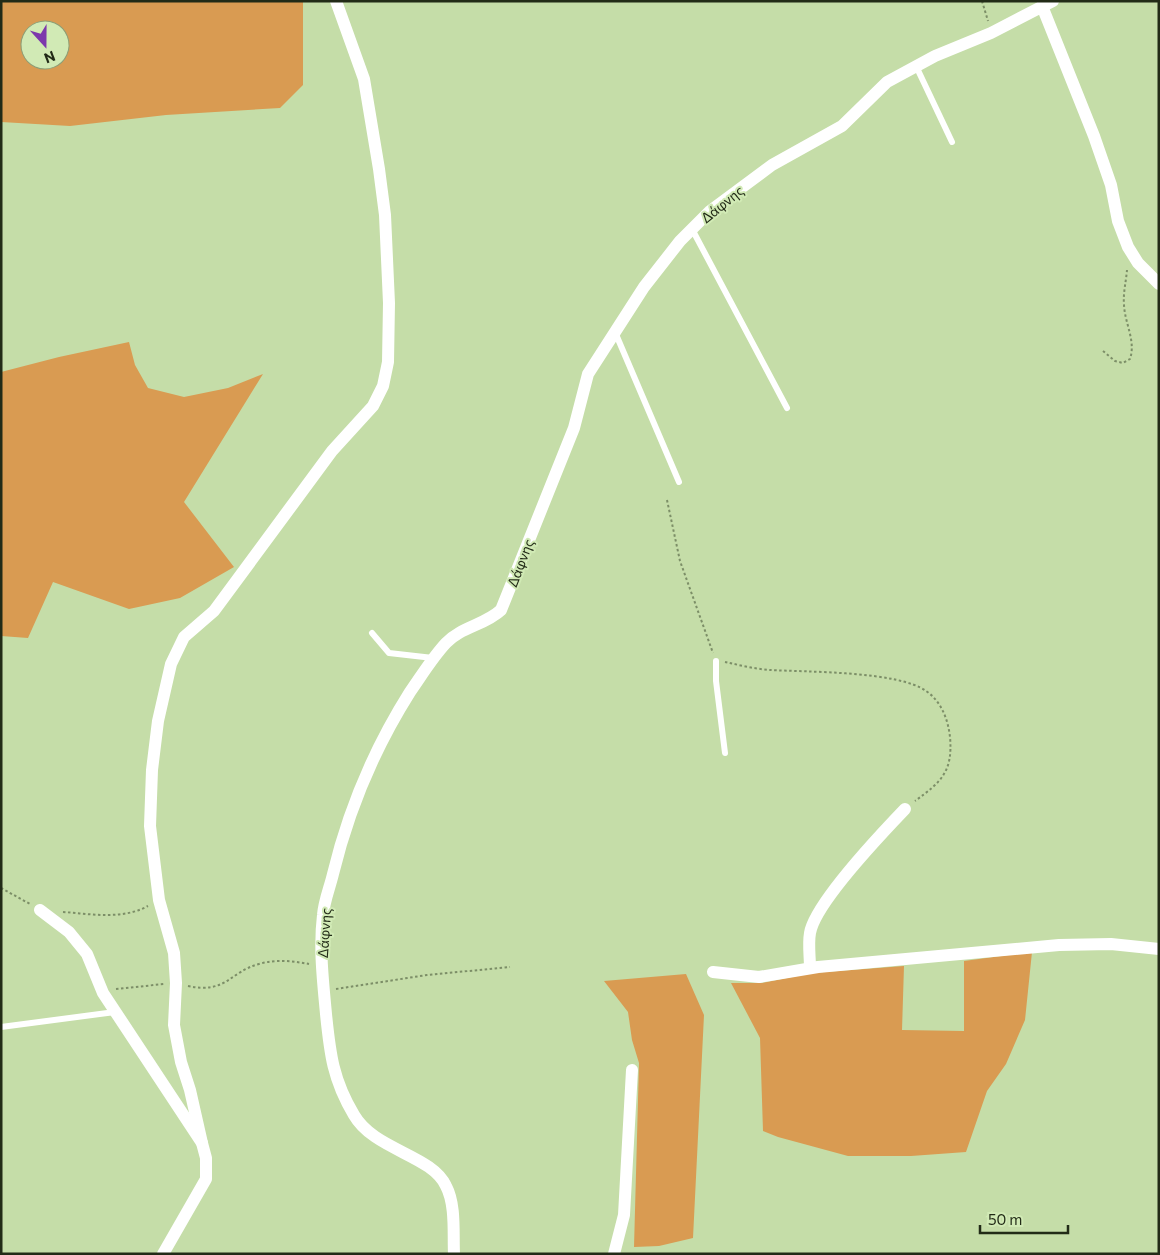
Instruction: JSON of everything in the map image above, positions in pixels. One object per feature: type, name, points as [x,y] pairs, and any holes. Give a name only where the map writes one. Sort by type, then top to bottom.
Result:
[{"type":"street","points":[[162,1254],[206,1179],[206,1158],[190,1090],[181,1062],[174,1025],[176,983],[174,953],[159,900],[150,826],[152,770],[158,721],[171,664],[184,637],[214,611],[332,451],[373,406],[383,386],[388,362],[389,303],[385,215],[379,169],[364,79],[336,1]]},
{"type":"street","points":[[1047,4],[1112,185],[1118,221],[1128,247],[1144,270],[1159,284]]},
{"type":"street","name":"Δάφνης","points":[[454,1254],[450,1199],[447,1186],[439,1174],[378,1140],[355,1118],[342,1092],[329,1055],[321,966],[323,913],[351,809],[379,744],[433,658],[456,635],[482,624],[501,610],[574,428],[588,374],[644,287],[680,241],[710,211],[772,165],[842,126],[887,82],[935,56],[991,33],[1047,4]]},
{"type":"street","points":[[810,968],[810,933],[819,910],[871,844],[905,809]]},
{"type":"street","points":[[40,910],[69,932],[87,954],[103,993],[202,1143]]},
{"type":"street","points":[[713,972],[759,977],[810,968],[1058,945],[1111,944],[1159,949]]},
{"type":"street","points":[[614,1254],[624,1215],[632,1070]]},
{"type":"lane","points":[[916,66],[952,142]]},
{"type":"lane","points":[[692,229],[787,408]]},
{"type":"lane","points":[[614,331],[680,482]]},
{"type":"lane","points":[[372,633],[389,653],[433,658]]},
{"type":"lane","points":[[716,661],[716,681],[725,753]]},
{"type":"lane","points":[[1,1027],[117,1012]]},
{"type":"path","points":[[982,1],[991,33]]},
{"type":"path","points":[[1104,351],[1115,361],[1123,363],[1130,359],[1132,353],[1133,343],[1127,327],[1124,306],[1128,247]]},
{"type":"path","points":[[667,500],[680,561],[716,661],[768,670],[827,671],[874,677],[907,683],[925,690],[938,701],[949,730],[952,756],[939,783],[905,809]]},
{"type":"path","points":[[1,888],[40,910],[113,915],[135,913],[159,900]]},
{"type":"path","points":[[103,993],[125,988],[176,983],[195,987],[225,984],[247,969],[258,964],[272,962],[287,961],[321,966]]},
{"type":"path","points":[[323,992],[427,975],[510,967]]},
{"type":"shaded area","points":[[1,1],[303,1],[303,85],[280,108],[166,115],[70,126],[1,122]]},
{"type":"shaded area","points":[[129,342],[135,365],[148,388],[184,397],[228,388],[263,374],[184,502],[234,567],[180,598],[129,609],[53,582],[28,638],[1,636],[1,372]]},
{"type":"shaded area","points":[[1032,952],[1025,1020],[1006,1064],[987,1091],[966,1152],[911,1156],[848,1156],[778,1137],[763,1131],[760,1038],[731,983],[762,983],[812,973],[904,966],[902,1030],[964,1031],[964,961]]},
{"type":"shaded area","points":[[686,974],[704,1015],[693,1238],[659,1246],[634,1247],[639,1063],[632,1040],[628,1012],[604,981]]}]
